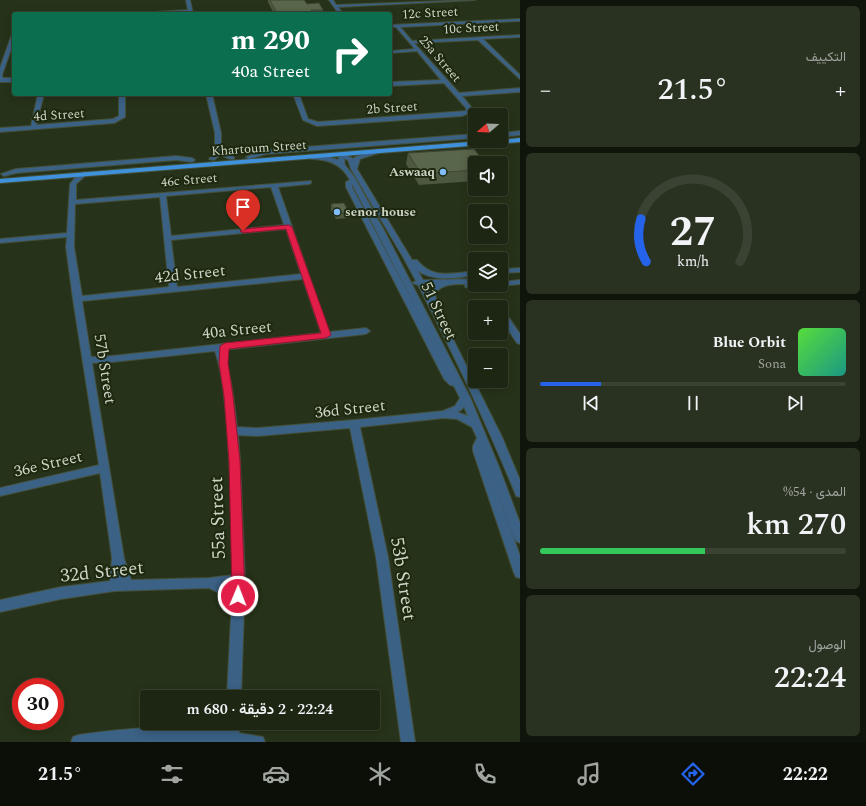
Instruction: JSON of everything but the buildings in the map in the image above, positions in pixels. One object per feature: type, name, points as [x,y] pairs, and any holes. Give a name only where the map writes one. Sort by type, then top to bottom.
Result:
[{"type":"main road","points":[[508,135],[520,136]]},
{"type":"main road","name":"Khartoum Street","points":[[1,175],[192,160],[232,160],[283,154],[468,140]]},
{"type":"main road","name":"Khartoum Street","points":[[508,140],[520,140]]},
{"type":"main road","name":"Khartoum Street","points":[[1,175],[64,176],[232,160],[384,151],[468,141]]},
{"type":"main road","points":[[232,160],[283,154]]},
{"type":"street","points":[[162,12],[191,12],[188,0]]},
{"type":"street","points":[[331,0],[340,12]]},
{"type":"street","points":[[336,7],[377,3],[473,0]]},
{"type":"street","name":"12c Street","points":[[392,26],[520,20]]},
{"type":"street","name":"25a Street","points":[[396,26],[457,94],[466,110]]},
{"type":"street","name":"10c Street","points":[[411,42],[478,40],[520,36]]},
{"type":"street","points":[[12,40],[0,78],[12,80]]},
{"type":"street","points":[[478,40],[520,78]]},
{"type":"street","points":[[392,52],[418,51]]},
{"type":"street","points":[[392,83],[445,80]]},
{"type":"street","points":[[457,94],[520,90]]},
{"type":"street","points":[[33,128],[41,96]]},
{"type":"street","name":"4d Street","points":[[0,130],[105,123],[119,119],[122,115],[122,96]]},
{"type":"street","points":[[209,96],[218,132],[219,151],[212,159]]},
{"type":"street","name":"2b Street","points":[[297,96],[307,121],[314,123],[456,114],[466,110]]},
{"type":"street","points":[[508,134],[520,133]]},
{"type":"street","points":[[249,157],[263,152],[468,140]]},
{"type":"street","points":[[219,151],[232,160]]},
{"type":"street","points":[[384,151],[359,157],[355,160],[349,186],[449,379],[460,388]]},
{"type":"street","name":"51 Street","points":[[303,156],[327,158],[342,164],[353,174],[407,256],[471,380],[520,493]]},
{"type":"street","points":[[1,175],[16,171],[176,158],[192,160]]},
{"type":"street","points":[[64,176],[71,180],[73,184],[84,174]]},
{"type":"street","name":"51 Street","points":[[353,174],[465,397],[520,538]]},
{"type":"street","name":"46c Street","points":[[72,202],[309,182]]},
{"type":"street","name":"57b Street","points":[[73,184],[70,235],[77,299],[121,585]]},
{"type":"street","points":[[274,185],[326,335]]},
{"type":"street","points":[[163,195],[173,289]]},
{"type":"street","points":[[168,238],[289,227]]},
{"type":"street","points":[[0,241],[70,235]]},
{"type":"street","points":[[387,243],[395,249],[412,280],[422,284],[468,281]]},
{"type":"street","points":[[407,256],[421,271],[433,276],[468,274]]},
{"type":"street","points":[[508,271],[520,270]]},
{"type":"street","name":"42d Street","points":[[77,299],[306,276]]},
{"type":"street","points":[[508,279],[520,278]]},
{"type":"street","points":[[432,306],[432,291],[438,286],[455,282],[468,285]]},
{"type":"street","points":[[508,283],[520,282]]},
{"type":"street","points":[[508,323],[520,341]]},
{"type":"street","name":"40a Street","points":[[87,362],[366,331]]},
{"type":"street","name":"55a Street","points":[[221,347],[233,434],[239,586],[234,690]]},
{"type":"street","name":"36d Street","points":[[444,414],[458,408],[465,397]]},
{"type":"street","name":"36d Street","points":[[233,434],[354,424],[444,414],[459,416],[476,424]]},
{"type":"street","name":"53b Street","points":[[354,424],[382,557],[408,742]]},
{"type":"street","points":[[482,438],[478,446],[478,450],[520,573]]},
{"type":"street","name":"36e Street","points":[[0,492],[104,468]]},
{"type":"street","name":"32d Street","points":[[0,606],[61,594],[121,585],[209,584],[223,589],[239,586]]},
{"type":"street","points":[[78,742],[119,737],[168,734],[258,742]]},
{"type":"place","name":"Aswaaq","points":[[443,172]]},
{"type":"place","name":"senor house","points":[[337,212]]},
{"type":"route","points":[[238,596],[239,580],[234,461],[229,396],[223,363],[225,346],[326,335],[289,227],[243,231]]}]
